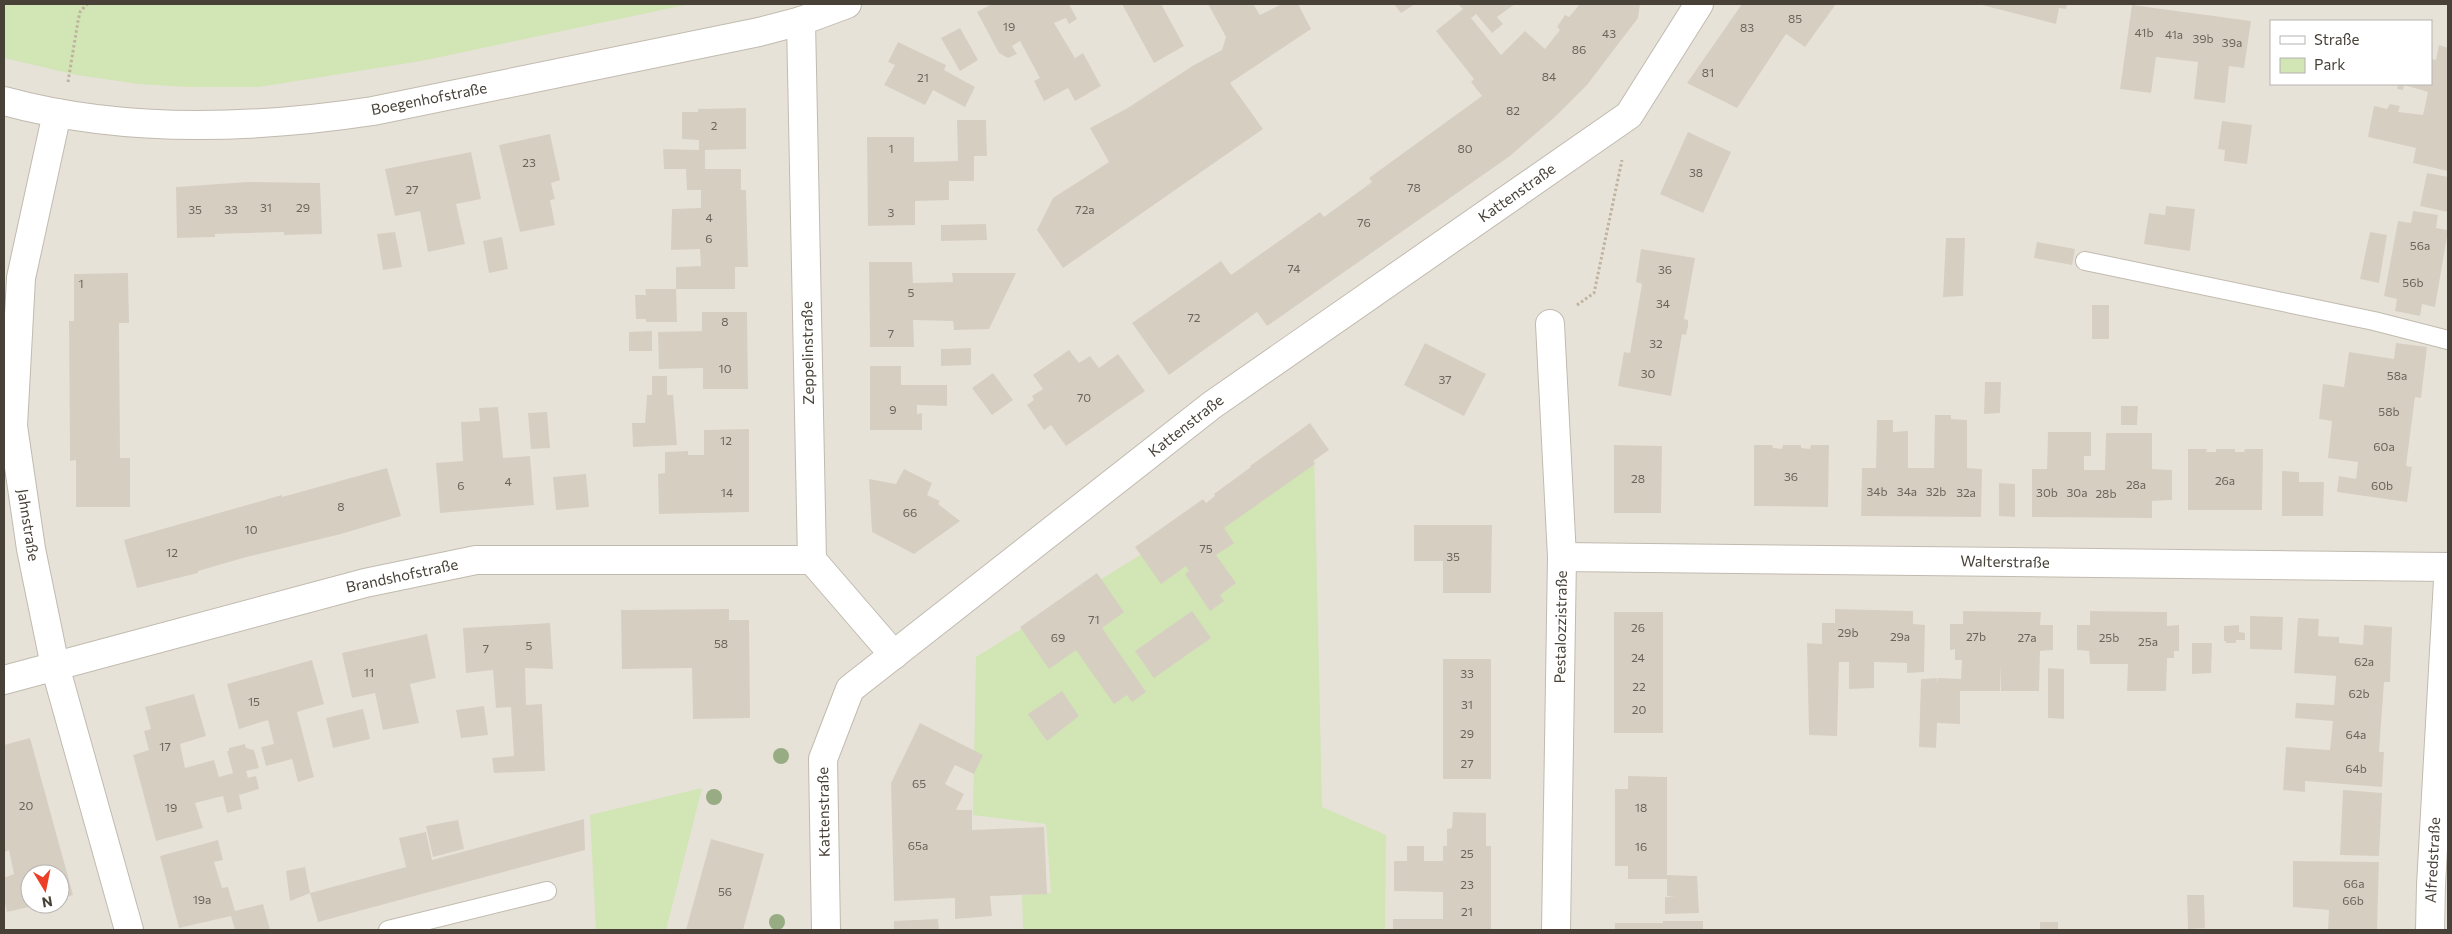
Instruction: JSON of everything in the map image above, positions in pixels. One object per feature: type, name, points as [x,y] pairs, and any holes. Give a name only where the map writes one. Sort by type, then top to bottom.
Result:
[{"type":"street","name":"Boegenhofstraße","points":[[4,101],[57,113],[131,121],[213,126],[318,120],[383,109],[759,32],[801,21],[847,4]]},
{"type":"street","name":"Kattenstraße","points":[[826,930],[823,759],[850,689],[1212,405],[1629,115],[1699,4]]},
{"type":"street","name":"Zeppelinstraße","points":[[801,21],[812,560]]},
{"type":"street","name":"Jahnstraße","points":[[57,113],[21,278],[13,426],[31,548],[55,666],[129,930]]},
{"type":"street","name":"Pestalozzistraße","points":[[1550,324],[1562,557],[1556,930]]},
{"type":"street","name":"Walterstraße","points":[[1562,557],[2448,567]]},
{"type":"street","name":"Brandshofstraße","points":[[4,680],[365,583],[476,560],[812,560]]},
{"type":"street","points":[[812,560],[894,655]]},
{"type":"street","name":"Alfredstraße","points":[[2430,930],[2440,885],[2448,580]]},
{"type":"lane","points":[[2085,261],[2374,321],[2448,340]]},
{"type":"lane","points":[[388,930],[547,891]]},
{"type":"path","points":[[57,113],[71,74],[80,12],[88,4]]},
{"type":"path","points":[[1550,324],[1594,293],[1617,186],[1629,115]]},
{"type":"shaded area","points":[[4,4],[2448,4],[2448,930],[4,930]]},
{"type":"green space","points":[[4,4],[690,4],[421,61],[259,87],[187,87],[139,84],[77,75],[4,58]]},
{"type":"green space","points":[[1314,447],[1322,807],[1386,835],[1385,930],[1023,930],[1022,895],[1051,893],[1046,824],[973,815],[976,657]]},
{"type":"green space","points":[[702,788],[666,930],[596,930],[590,815]]},
{"type":"building","points":[[992,4],[1069,4],[1077,19],[1069,24],[1066,18],[1054,23],[1075,58],[1083,53],[1101,86],[1075,101],[1068,88],[1044,101],[1034,81],[1040,78],[1020,41],[1012,46],[1017,54],[1008,58],[999,53],[977,12]]},
{"type":"building","points":[[1122,4],[1161,4],[1184,46],[1154,63]]},
{"type":"building","points":[[1208,4],[1253,4],[1260,15],[1282,4],[1298,4],[1311,29],[1230,83],[1263,129],[1063,268],[1037,230],[1053,198],[1109,162],[1090,128],[1126,109],[1194,65],[1222,50],[1226,37]]},
{"type":"building","points":[[1394,4],[1415,4],[1401,13]]},
{"type":"building","points":[[1458,4],[1515,4],[1497,17],[1503,24],[1492,33],[1476,14],[1471,18],[1501,55],[1525,31],[1545,49],[1560,30],[1557,27],[1565,15],[1569,17],[1580,4],[1640,4],[1638,18],[1587,85],[1556,116],[1510,156],[1267,326],[1257,312],[1169,375],[1132,323],[1221,261],[1231,275],[1320,212],[1324,217],[1372,182],[1369,178],[1482,96],[1471,82],[1474,79],[1436,31],[1463,9]]},
{"type":"building","points":[[1742,4],[1836,4],[1805,47],[1786,34],[1737,108],[1687,83]]},
{"type":"building","points":[[1978,4],[2067,4],[2066,9],[2059,8],[2056,24]]},
{"type":"building","points":[[2132,5],[2251,21],[2244,68],[2229,66],[2225,103],[2194,99],[2198,62],[2156,57],[2151,93],[2120,89]]},
{"type":"building","points":[[960,28],[978,60],[960,71],[941,38]]},
{"type":"building","points":[[898,42],[946,65],[944,70],[975,87],[965,107],[933,90],[925,105],[884,85],[895,65],[888,62]]},
{"type":"building","points":[[2439,45],[2448,48],[2448,171],[2413,163],[2416,148],[2368,137],[2374,106],[2387,109],[2390,104],[2400,106],[2398,112],[2423,115],[2428,92],[2404,85],[2432,85],[2432,59],[2436,60]]},
{"type":"building","points":[[2398,85],[2404,85],[2403,90],[2397,89]]},
{"type":"building","points":[[746,108],[746,149],[705,150],[705,169],[741,169],[741,190],[746,190],[748,267],[735,267],[735,289],[676,289],[676,267],[701,266],[700,249],[671,250],[672,209],[701,208],[701,190],[687,190],[686,169],[664,169],[663,149],[699,150],[699,140],[682,139],[682,112],[698,112],[698,109]]},
{"type":"building","points":[[957,120],[986,120],[987,156],[974,156],[974,181],[949,181],[949,200],[915,201],[915,225],[868,226],[867,137],[914,137],[914,162],[958,161]]},
{"type":"building","points":[[2222,121],[2252,125],[2247,164],[2224,161],[2225,150],[2218,149]]},
{"type":"building","points":[[1688,132],[1731,152],[1703,213],[1660,194]]},
{"type":"building","points":[[550,134],[560,180],[551,183],[555,199],[550,200],[555,225],[520,232],[499,145]]},
{"type":"building","points":[[471,152],[481,199],[456,204],[465,244],[428,252],[420,211],[395,216],[385,169]]},
{"type":"building","points":[[2427,173],[2448,177],[2448,212],[2420,206]]},
{"type":"building","points":[[248,182],[320,183],[322,234],[284,235],[284,232],[215,234],[215,237],[177,238],[176,187]]},
{"type":"building","points":[[2166,206],[2195,209],[2190,251],[2144,244],[2149,213],[2165,215]]},
{"type":"building","points":[[2413,211],[2438,215],[2436,228],[2448,230],[2435,307],[2422,304],[2420,316],[2395,311],[2397,299],[2384,296],[2398,221],[2411,223]]},
{"type":"building","points":[[986,224],[987,240],[941,241],[941,225]]},
{"type":"building","points":[[395,232],[402,267],[383,270],[377,234]]},
{"type":"building","points":[[2370,232],[2387,235],[2379,283],[2360,279]]},
{"type":"building","points":[[502,237],[508,269],[489,273],[483,241]]},
{"type":"building","points":[[1946,238],[1965,238],[1963,296],[1943,297]]},
{"type":"building","points":[[2037,242],[2075,249],[2072,265],[2034,258]]},
{"type":"building","points":[[1641,249],[1695,258],[1684,319],[1688,320],[1688,326],[1686,335],[1682,334],[1671,396],[1618,386],[1624,352],[1630,353],[1642,284],[1636,282]]},
{"type":"building","points":[[869,262],[912,262],[913,283],[953,282],[952,273],[1016,273],[989,329],[954,330],[953,321],[913,320],[914,347],[870,347]]},
{"type":"building","points":[[128,273],[129,323],[119,323],[120,458],[130,458],[130,507],[76,507],[76,460],[70,461],[69,321],[74,321],[74,274]]},
{"type":"building","points":[[645,289],[676,289],[677,322],[646,322],[646,319],[636,319],[635,295],[646,295]]},
{"type":"building","points":[[2092,305],[2109,305],[2109,339],[2092,339]]},
{"type":"building","points":[[702,312],[747,312],[748,389],[703,389],[703,368],[659,369],[658,332],[702,331]]},
{"type":"building","points":[[652,331],[652,351],[629,351],[629,332]]},
{"type":"building","points":[[1425,343],[1486,374],[1464,416],[1404,385]]},
{"type":"building","points":[[2396,343],[2427,347],[2421,398],[2415,397],[2406,466],[2412,467],[2407,502],[2337,492],[2339,476],[2356,479],[2358,462],[2328,458],[2332,421],[2319,419],[2323,384],[2344,387],[2349,352],[2394,359]]},
{"type":"building","points":[[971,348],[971,365],[941,366],[941,349]]},
{"type":"building","points":[[1069,350],[1079,363],[1090,356],[1099,368],[1118,354],[1145,391],[1066,446],[1051,425],[1044,430],[1027,405],[1034,400],[1032,396],[1043,389],[1033,375]]},
{"type":"building","points":[[870,366],[901,366],[901,385],[947,385],[947,406],[917,405],[917,414],[922,413],[922,430],[870,430]]},
{"type":"building","points":[[993,373],[1013,400],[992,415],[972,388]]},
{"type":"building","points":[[652,376],[667,376],[667,395],[673,395],[677,445],[633,447],[632,423],[645,423],[647,395],[652,395]]},
{"type":"building","points":[[1985,382],[2001,382],[2000,413],[1984,414]]},
{"type":"building","points":[[2121,406],[2138,406],[2137,425],[2121,425]]},
{"type":"building","points":[[498,407],[503,458],[530,456],[534,505],[440,513],[436,463],[463,461],[461,422],[480,421],[479,408]]},
{"type":"building","points":[[547,412],[550,448],[531,449],[528,413]]},
{"type":"building","points":[[1935,415],[1951,415],[1951,419],[1967,420],[1967,468],[1982,469],[1981,517],[1861,516],[1862,468],[1876,468],[1877,420],[1893,420],[1893,432],[1908,431],[1908,468],[1934,468]]},
{"type":"building","points":[[1310,423],[1329,450],[1313,461],[1315,464],[1224,528],[1234,543],[1216,555],[1236,583],[1220,595],[1224,601],[1210,611],[1185,574],[1189,571],[1186,566],[1161,584],[1135,547],[1203,499],[1206,503],[1215,496],[1214,494],[1250,466]]},
{"type":"building","points":[[749,429],[749,512],[659,514],[658,474],[665,473],[665,452],[688,451],[688,455],[704,455],[704,430]]},
{"type":"building","points":[[2048,432],[2091,432],[2091,456],[2084,456],[2084,470],[2105,470],[2106,433],[2152,433],[2152,469],[2172,470],[2172,500],[2152,501],[2152,518],[2032,517],[2032,469],[2047,469]]},
{"type":"building","points":[[1614,445],[1662,446],[1661,513],[1614,513]]},
{"type":"building","points":[[1754,445],[1772,445],[1773,448],[1782,449],[1783,445],[1801,445],[1801,448],[1810,449],[1811,445],[1829,445],[1828,507],[1754,506]]},
{"type":"building","points":[[2188,449],[2207,449],[2206,452],[2216,452],[2216,449],[2235,449],[2235,452],[2244,452],[2245,449],[2263,449],[2262,510],[2188,510]]},
{"type":"building","points":[[387,468],[401,516],[341,534],[243,558],[198,571],[198,573],[137,588],[124,540],[282,495],[282,497]]},
{"type":"building","points":[[904,469],[932,483],[927,495],[940,501],[938,504],[960,521],[914,554],[872,532],[869,479],[896,484]]},
{"type":"building","points":[[2282,471],[2299,472],[2299,482],[2324,482],[2323,516],[2282,516]]},
{"type":"building","points":[[586,474],[589,507],[556,510],[553,477]]},
{"type":"building","points":[[1999,483],[2015,484],[2015,517],[1999,516]]},
{"type":"building","points":[[1414,525],[1492,525],[1491,593],[1443,593],[1443,561],[1414,561]]},
{"type":"building","points":[[1097,573],[1124,612],[1102,628],[1146,692],[1132,702],[1127,695],[1114,704],[1076,650],[1049,669],[1020,627]]},
{"type":"building","points":[[729,609],[729,620],[749,620],[750,718],[693,719],[692,668],[622,669],[621,610]]},
{"type":"building","points":[[1835,609],[1913,611],[1913,624],[1925,625],[1924,672],[1907,673],[1907,663],[1874,662],[1874,688],[1849,689],[1849,662],[1839,662],[1837,736],[1809,735],[1807,643],[1822,644],[1822,623],[1835,623]]},
{"type":"building","points":[[1192,611],[1211,638],[1154,678],[1135,651]]},
{"type":"building","points":[[1963,611],[2041,612],[2040,625],[2053,625],[2053,650],[2040,651],[2039,691],[2001,691],[2001,664],[2000,691],[1960,691],[1960,724],[1937,723],[1936,748],[1919,747],[1921,679],[1937,678],[1938,684],[1938,678],[1961,679],[1962,660],[1955,660],[1955,649],[1950,650],[1950,624],[1963,624]]},
{"type":"building","points":[[2090,611],[2167,612],[2167,626],[2179,625],[2179,651],[2174,651],[2174,658],[2167,658],[2166,691],[2127,691],[2128,664],[2090,664],[2089,651],[2077,650],[2077,625],[2090,625]]},
{"type":"building","points":[[1614,612],[1663,612],[1663,733],[1614,733]]},
{"type":"building","points":[[2250,616],[2283,617],[2282,650],[2250,649]]},
{"type":"building","points":[[2298,618],[2319,619],[2318,636],[2339,637],[2339,643],[2363,645],[2364,625],[2392,627],[2390,682],[2384,682],[2379,752],[2384,752],[2382,787],[2305,781],[2305,792],[2283,790],[2286,747],[2330,750],[2333,721],[2295,718],[2296,703],[2334,705],[2336,676],[2294,673]]},
{"type":"building","points":[[550,623],[553,669],[525,668],[526,705],[542,704],[545,771],[494,773],[492,758],[514,756],[511,707],[496,708],[493,670],[466,673],[463,628]]},
{"type":"building","points":[[2239,625],[2239,632],[2245,633],[2245,640],[2236,640],[2236,643],[2226,643],[2224,641],[2224,626]]},
{"type":"building","points":[[427,634],[436,678],[410,684],[419,723],[383,730],[375,693],[352,698],[342,653]]},
{"type":"building","points":[[2192,643],[2212,643],[2211,673],[2192,674]]},
{"type":"building","points":[[1443,659],[1491,659],[1491,779],[1443,779]]},
{"type":"building","points":[[312,660],[324,704],[297,712],[314,777],[298,782],[292,759],[266,766],[261,747],[274,744],[268,720],[239,729],[227,684]]},
{"type":"building","points":[[2048,668],[2064,669],[2064,719],[2048,718]]},
{"type":"building","points":[[1062,691],[1079,716],[1047,741],[1028,714]]},
{"type":"building","points":[[194,694],[206,736],[180,744],[185,768],[214,760],[219,777],[233,773],[227,751],[229,751],[229,748],[245,744],[246,748],[254,750],[259,768],[246,771],[248,778],[256,776],[259,789],[239,795],[242,809],[227,813],[223,796],[195,803],[203,828],[156,841],[133,755],[149,750],[144,731],[151,729],[145,707]]},
{"type":"building","points":[[484,706],[488,735],[461,738],[456,710]]},
{"type":"building","points":[[363,709],[370,739],[333,748],[326,718]]},
{"type":"building","points":[[920,723],[983,755],[974,774],[955,765],[945,784],[964,794],[956,810],[972,810],[972,830],[1044,827],[1047,894],[990,896],[992,916],[955,919],[955,898],[894,901],[891,783]]},
{"type":"building","points":[[30,738],[65,864],[20,864],[20,909],[7,912],[4,898],[4,878],[14,874],[9,850],[4,852],[4,745]]},
{"type":"building","points":[[1628,776],[1667,777],[1667,875],[1697,876],[1699,913],[1665,914],[1665,897],[1675,897],[1667,896],[1667,879],[1628,879],[1628,866],[1615,866],[1615,789],[1628,789]]},
{"type":"building","points":[[2343,790],[2382,793],[2379,856],[2340,855]]},
{"type":"building","points":[[1453,812],[1486,813],[1486,846],[1491,846],[1491,930],[1393,930],[1393,919],[1443,919],[1443,892],[1394,891],[1394,861],[1407,861],[1407,846],[1424,846],[1424,861],[1443,861],[1443,846],[1447,846],[1447,829],[1452,828]]},
{"type":"building","points":[[584,819],[585,850],[318,922],[310,893],[406,867],[399,838],[426,832],[432,860]]},
{"type":"building","points":[[458,820],[464,849],[433,857],[426,826]]},
{"type":"building","points":[[711,839],[764,854],[743,930],[686,930]]},
{"type":"building","points":[[218,840],[223,860],[214,862],[222,888],[228,887],[235,911],[263,904],[270,930],[235,930],[231,916],[179,928],[160,856]]},
{"type":"building","points":[[2293,861],[2379,862],[2377,930],[2328,930],[2329,910],[2293,907]]},
{"type":"building","points":[[305,867],[310,893],[290,901],[286,871]]},
{"type":"building","points":[[70,884],[73,895],[70,896]]},
{"type":"building","points":[[2187,895],[2204,895],[2205,928],[2188,929]]},
{"type":"building","points":[[938,919],[939,930],[894,930],[894,921]]},
{"type":"building","points":[[1663,921],[1703,921],[1703,930],[1615,930],[1615,923],[1663,923]]},
{"type":"building","points":[[2040,922],[2058,922],[2058,930],[2040,930]]}]
